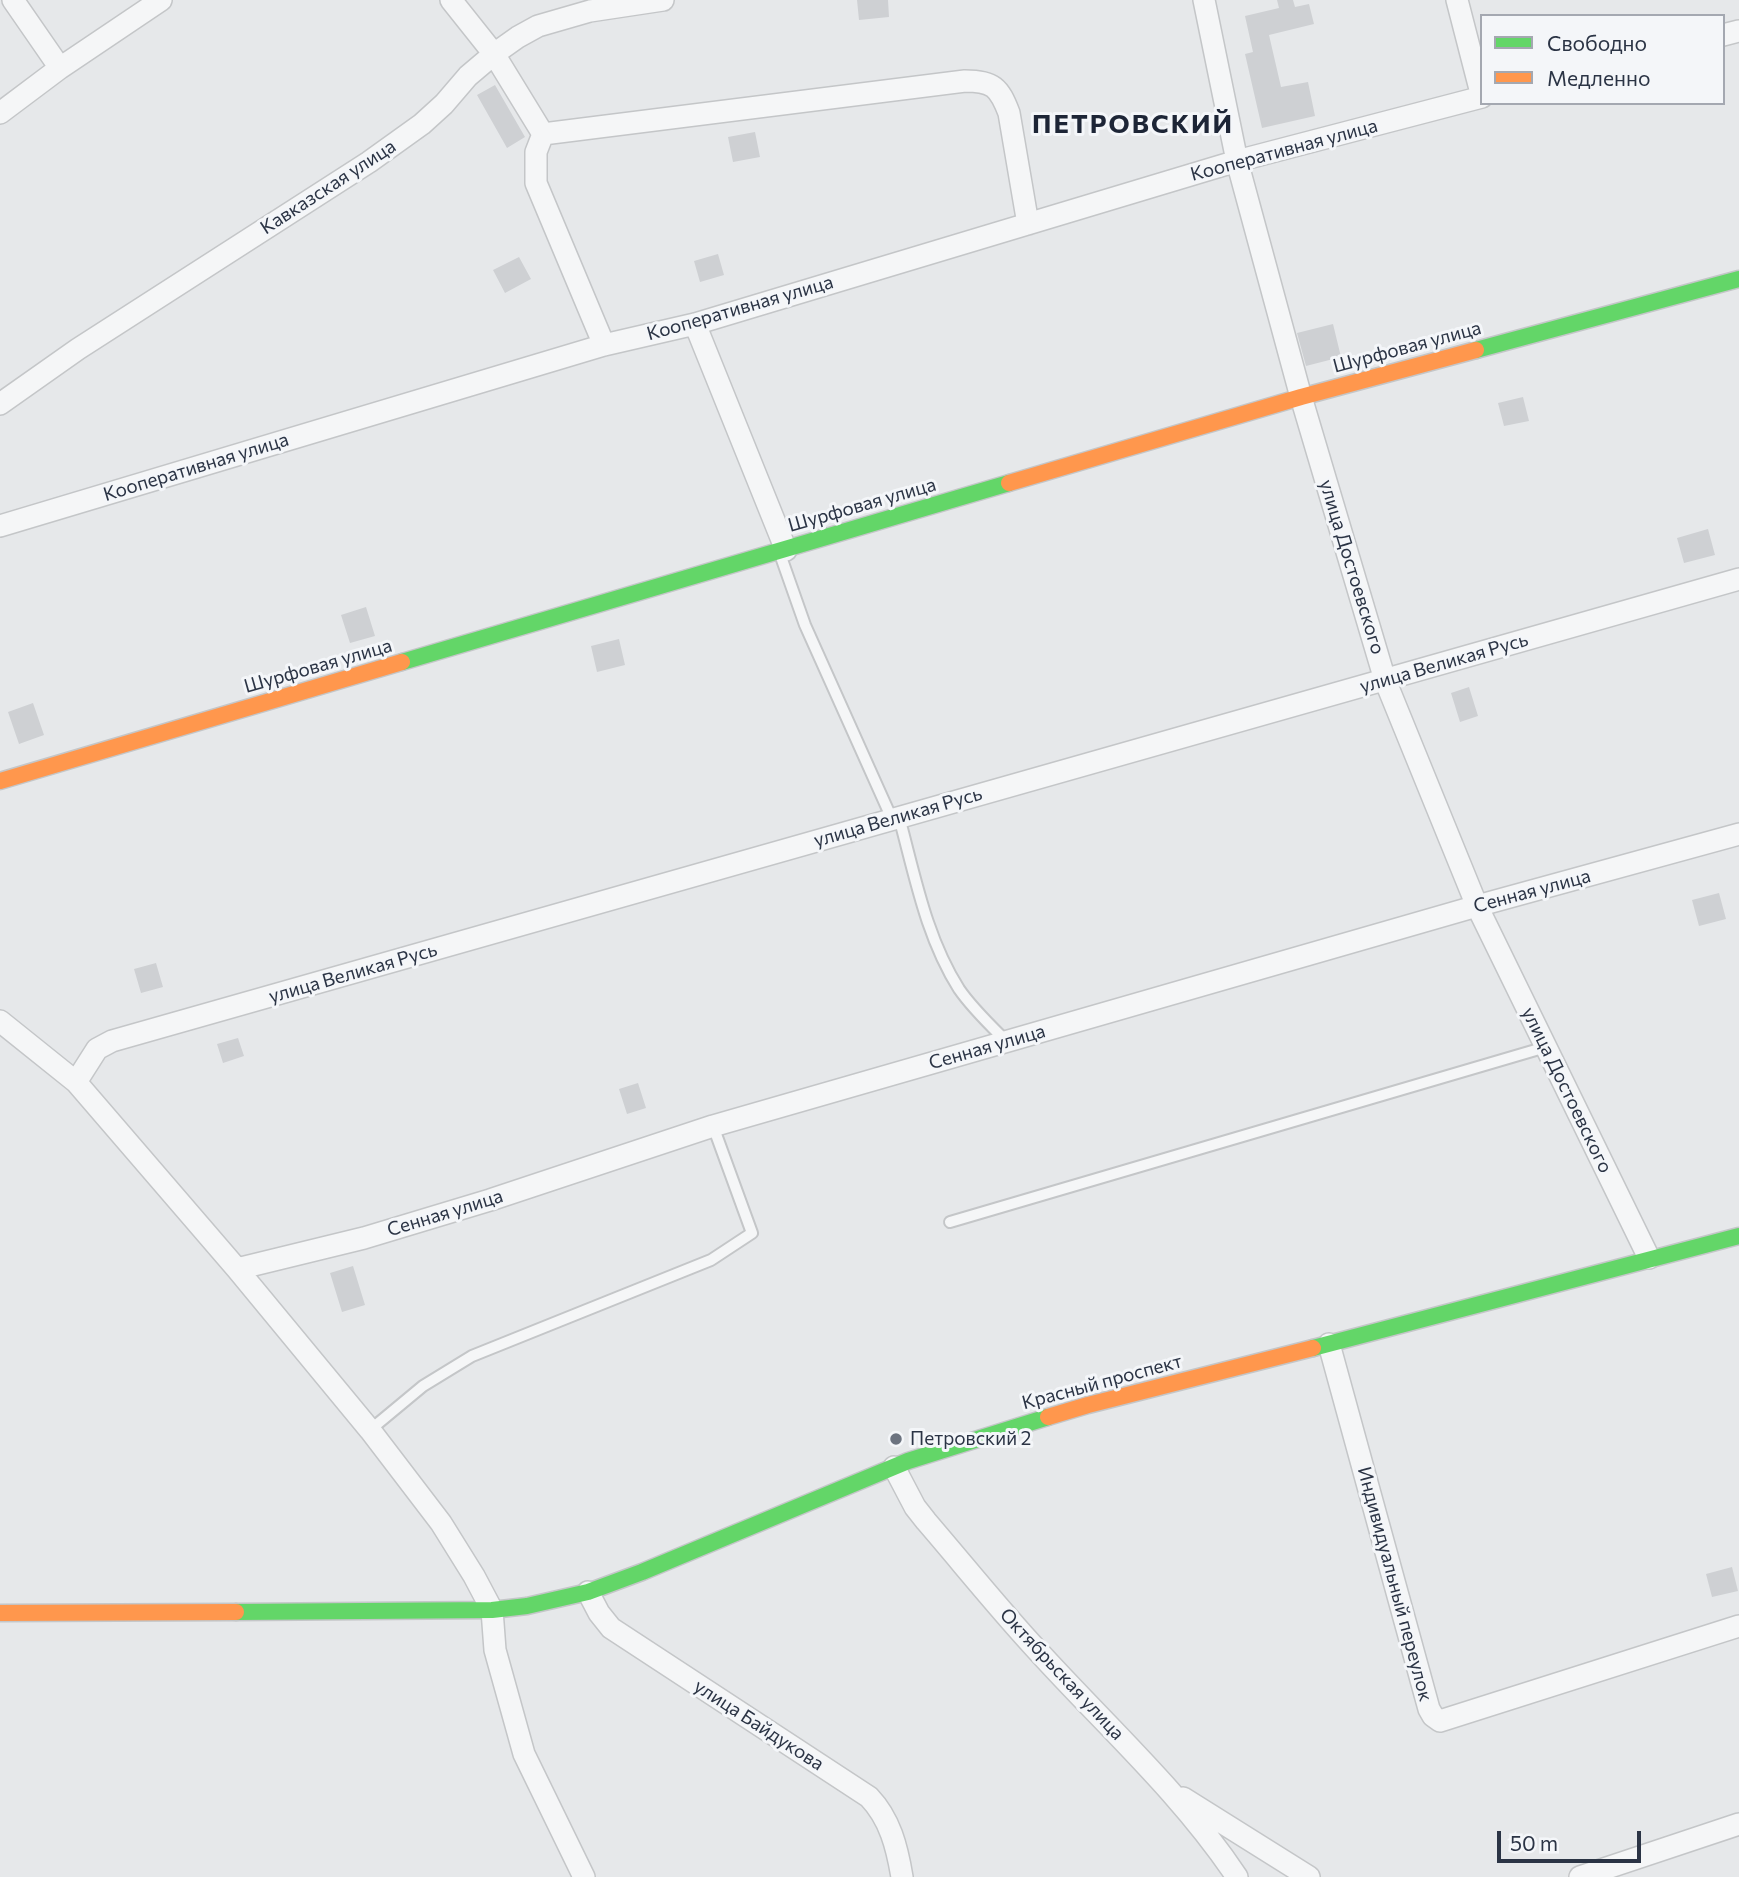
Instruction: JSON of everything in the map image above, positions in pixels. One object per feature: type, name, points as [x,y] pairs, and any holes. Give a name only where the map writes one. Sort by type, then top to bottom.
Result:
[{"type":"street","points":[[13,0],[60,68]]},
{"type":"street","points":[[0,113],[60,68],[161,0]]},
{"type":"street","points":[[451,0],[494,54],[543,134]]},
{"type":"street","name":"Кавказская улица","points":[[0,404],[78,349],[369,162],[422,124],[468,76],[494,54],[538,26],[590,11],[663,0]]},
{"type":"street","name":"улица Достоевского","points":[[1204,0],[1237,161],[1301,397],[1385,680],[1477,906],[1649,1258]]},
{"type":"street","points":[[1457,0],[1480,89]]},
{"type":"street","points":[[543,134],[951,82],[982,81],[994,86],[1003,96],[1009,113],[1028,224]]},
{"type":"street","name":"Кооперативная улица","points":[[0,526],[604,345],[695,324],[1237,161],[1480,98]]},
{"type":"street","points":[[543,134],[536,152],[536,183],[604,345]]},
{"type":"street","name":"Шурфовая улица","points":[[0,781],[1301,397],[1739,279]]},
{"type":"street","points":[[695,324],[783,551]]},
{"type":"street","name":"улица Великая Русь","points":[[76,1082],[97,1049],[112,1041],[1739,579]]},
{"type":"street","name":"Сенная улица","points":[[237,1269],[377,1234],[713,1126],[1477,906],[1739,834]]},
{"type":"street","points":[[0,1021],[76,1082],[237,1269],[370,1430],[441,1523],[492,1610],[495,1650],[524,1754],[584,1877]]},
{"type":"street","name":"Красный проспект","points":[[0,1613],[492,1610],[527,1606],[588,1592],[894,1467],[1088,1405],[1739,1236]]},
{"type":"street","name":"Индивидуальный переулок","points":[[1329,1344],[1429,1709],[1440,1721],[1739,1626]]},
{"type":"street","name":"Октябрьская улица","points":[[894,1467],[915,1507],[926,1521],[1037,1650],[1168,1788],[1237,1877]]},
{"type":"street","name":"улица Байдукова","points":[[588,1592],[611,1628],[869,1797],[890,1827],[902,1877]]},
{"type":"street","points":[[1168,1788],[1309,1877]]},
{"type":"street","points":[[1580,1877],[1739,1824]]},
{"type":"lane","points":[[783,551],[805,625],[895,818],[940,956],[961,991],[1006,1041]]},
{"type":"lane","points":[[950,1222],[1546,1046]]},
{"type":"lane","points":[[370,1430],[423,1386],[472,1356],[710,1260],[752,1233],[713,1126]]},
{"type":"building","points":[[857,0],[888,0],[889,17],[859,20]]},
{"type":"building","points":[[1277,0],[1293,0],[1295,7],[1309,4],[1314,24],[1269,35],[1281,87],[1308,82],[1315,116],[1262,128],[1245,54],[1253,52],[1245,16],[1279,8]]},
{"type":"building","points":[[495,85],[525,137],[507,148],[477,95]]},
{"type":"building","points":[[755,132],[760,157],[733,162],[728,137]]},
{"type":"building","points":[[718,254],[724,275],[700,282],[694,261]]},
{"type":"building","points":[[519,257],[531,279],[505,293],[493,270]]},
{"type":"building","points":[[1333,324],[1341,357],[1306,366],[1297,333]]},
{"type":"building","points":[[1523,397],[1529,421],[1504,426],[1498,403]]},
{"type":"building","points":[[1708,529],[1715,555],[1684,563],[1677,538]]},
{"type":"building","points":[[366,607],[375,636],[350,643],[341,615]]},
{"type":"building","points":[[619,639],[625,665],[597,672],[591,646]]},
{"type":"building","points":[[1469,687],[1478,716],[1460,722],[1451,693]]},
{"type":"building","points":[[33,703],[44,735],[19,744],[8,712]]},
{"type":"building","points":[[1719,893],[1726,919],[1699,926],[1692,900]]},
{"type":"building","points":[[156,963],[163,987],[141,993],[134,969]]},
{"type":"building","points":[[238,1038],[244,1056],[223,1063],[217,1044]]},
{"type":"building","points":[[638,1083],[646,1108],[627,1114],[619,1089]]},
{"type":"building","points":[[353,1266],[365,1305],[342,1312],[330,1273]]},
{"type":"building","points":[[1732,1567],[1738,1591],[1712,1597],[1706,1574]]},
{"type":"traffic: fast","points":[[1476,350],[1739,279]]},
{"type":"traffic: fast","points":[[402,662],[1009,483]]},
{"type":"traffic: fast","points":[[1313,1348],[1739,1236]]},
{"type":"traffic: fast","points":[[236,1612],[492,1610],[527,1606],[588,1592],[908,1461],[1048,1417]]},
{"type":"traffic: slow","points":[[1009,483],[1301,397],[1476,350]]},
{"type":"traffic: slow","points":[[0,781],[402,662]]},
{"type":"traffic: slow","points":[[1048,1417],[1313,1348]]},
{"type":"traffic: slow","points":[[0,1613],[236,1612]]},
{"type":"place","name":"Петровский 2","points":[[896,1439]]},
{"type":"district","name":"ПЕТРОВСКИЙ","points":[[1133,124]]}]
